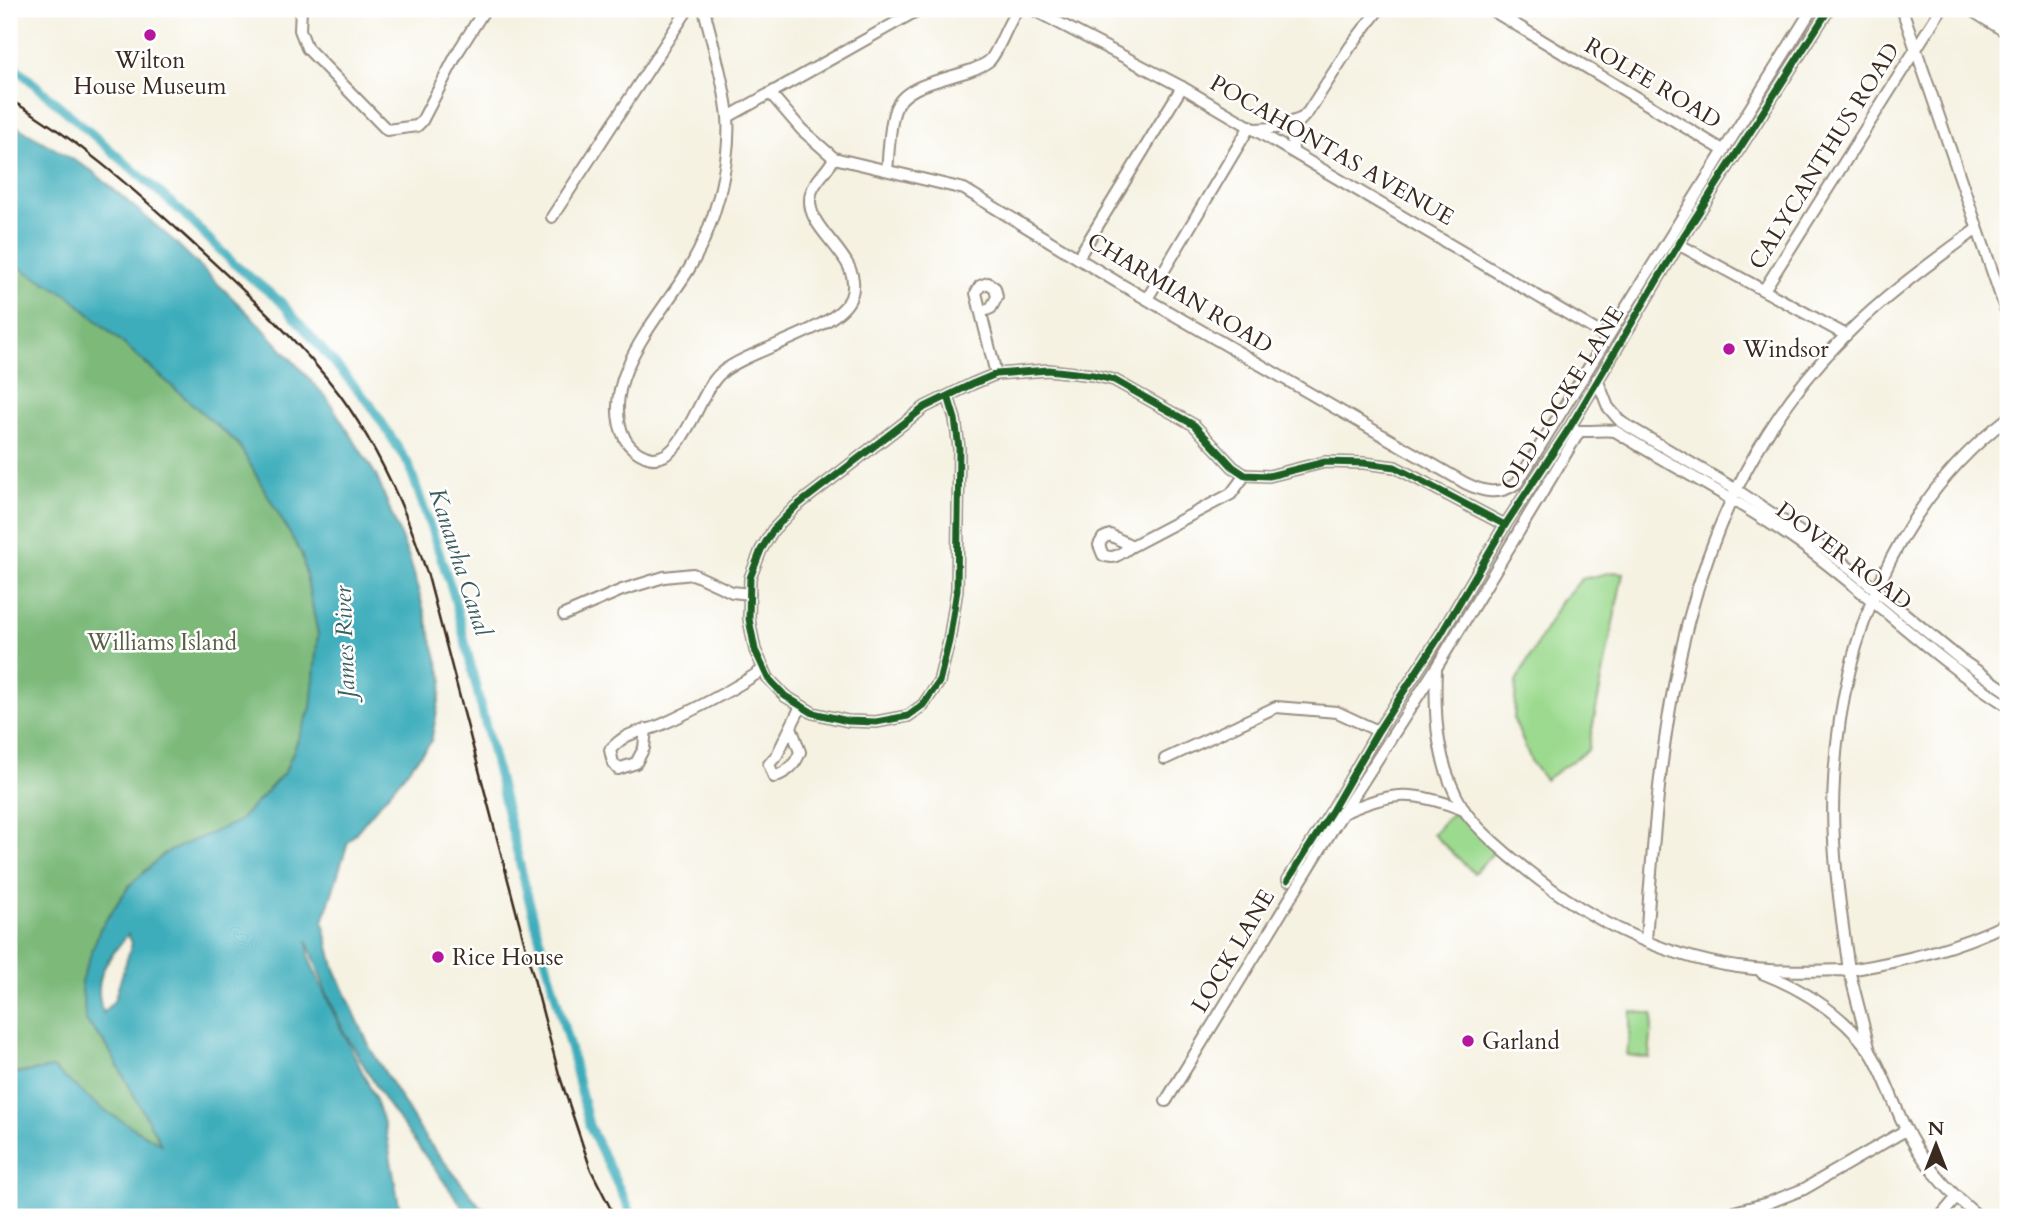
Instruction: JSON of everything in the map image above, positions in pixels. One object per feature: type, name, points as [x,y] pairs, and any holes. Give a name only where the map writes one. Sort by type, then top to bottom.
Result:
[{"type":"main road","points":[[1976,10],[2008,31]]},
{"type":"street","points":[[300,9],[300,30],[307,48],[387,130],[417,126],[422,121],[459,50],[485,9]]},
{"type":"street","points":[[552,218],[688,9]]},
{"type":"street","points":[[704,9],[728,117],[727,153],[708,231],[688,271],[637,349],[621,386],[617,415],[630,446],[644,456],[657,458],[674,448],[705,393],[720,373],[744,358],[811,329],[844,310],[852,291],[852,275],[845,258],[817,221],[810,205],[811,191],[834,158]]},
{"type":"street","points":[[728,117],[920,9]]},
{"type":"street","points":[[887,170],[895,110],[903,99],[920,87],[972,71],[992,59],[1007,24],[1018,9]]},
{"type":"street","name":"POCAHONTAS AVENUE","points":[[1032,9],[1182,87],[1293,150],[1607,337]]},
{"type":"street","points":[[1293,150],[1292,132],[1379,9]]},
{"type":"street","name":"ROLFE ROAD","points":[[1490,9],[1723,150]]},
{"type":"street","points":[[1607,337],[1812,9]]},
{"type":"street","name":"OLD LOCKE LANE","points":[[1287,880],[1333,809],[1378,731],[1446,637],[1505,526],[1574,429],[1597,379],[1678,244],[1829,9]]},
{"type":"street","points":[[1902,9],[2008,317]]},
{"type":"street","name":"CALYCANTHUS ROAD","points":[[1764,290],[1941,9]]},
{"type":"street","points":[[1078,258],[1182,87]]},
{"type":"street","name":"CHARMIAN ROAD","points":[[771,94],[802,130],[834,158],[964,189],[1147,299],[1465,483],[1494,492],[1508,490],[1517,483],[1607,337]]},
{"type":"street","points":[[1147,299],[1252,128],[1275,128],[1300,120]]},
{"type":"street","points":[[1646,941],[1656,811],[1682,644],[1703,567],[1733,494],[1785,408],[1812,372],[1846,335],[1903,285],[1977,229]]},
{"type":"street","points":[[1678,244],[1846,335]]},
{"type":"street","points":[[981,312],[996,374]]},
{"type":"street","points":[[948,396],[959,448],[957,590],[939,682],[923,705],[908,716],[876,722],[848,721],[813,713],[785,696],[768,678],[755,650],[749,619],[750,578],[761,550],[773,530],[795,507],[925,407],[948,396],[996,374],[1048,370],[1093,374],[1114,380],[1194,425],[1233,467],[1245,475],[1269,477],[1325,462],[1395,467],[1505,526]]},
{"type":"street","name":"DOVER ROAD","points":[[1597,379],[1608,407],[1621,422],[1733,494],[1801,544],[1927,648],[2008,706]]},
{"type":"street","points":[[1979,1217],[1938,1176],[1906,1130],[1870,1051],[1849,970],[1836,872],[1833,780],[1853,657],[1875,590],[1904,535],[1944,479],[2008,418]]},
{"type":"street","name":"DOVER ROAD","points":[[1574,429],[1615,431],[1807,536],[1960,659],[2008,692]]},
{"type":"street","name":"LOCK LANE","points":[[1166,1101],[1342,813],[1436,668],[1446,637],[1574,429]]},
{"type":"street","points":[[1132,546],[1230,494],[1245,475]]},
{"type":"street","points":[[564,615],[622,590],[664,577],[693,574],[732,592],[750,594]]},
{"type":"street","points":[[1436,668],[1436,732],[1444,766],[1464,810],[1515,861],[1553,891],[1596,919],[1684,954],[1753,969],[1787,982],[1807,993],[1840,1020],[1870,1051]]},
{"type":"street","points":[[646,729],[714,700],[764,669]]},
{"type":"street","points":[[790,727],[801,705]]},
{"type":"street","points":[[1165,759],[1276,707],[1337,712],[1378,731]]},
{"type":"street","points":[[1342,813],[1373,800],[1410,795],[1441,801],[1464,810]]},
{"type":"street","points":[[1753,969],[1849,970],[1887,964],[1952,947],[2008,923]]},
{"type":"street","points":[[1715,1217],[1768,1203],[1804,1189],[1906,1130]]},
{"type":"street","points":[[1940,1217],[1957,1197]]},
{"type":"green space","name":"Williams Island","points":[[9,262],[68,295],[239,445],[302,555],[318,634],[311,708],[285,772],[239,821],[165,853],[130,885],[100,929],[86,1021],[107,1046],[162,1145],[102,1109],[53,1068],[18,1073],[9,1070]]},
{"type":"green space","points":[[1613,572],[1623,573],[1588,750],[1545,780],[1532,763],[1514,720],[1516,682],[1561,601],[1582,579]]},
{"type":"green space","points":[[1451,814],[1468,823],[1495,851],[1474,873],[1433,834]]},
{"type":"green space","points":[[1631,1011],[1653,1014],[1649,1058],[1627,1055]]},
{"type":"water","name":"James River","points":[[9,122],[91,170],[174,241],[257,322],[327,398],[376,475],[410,560],[443,680],[431,742],[348,842],[323,922],[334,967],[370,1048],[425,1138],[479,1205],[495,1217],[470,1217],[385,1101],[343,1030],[307,940],[310,961],[375,1098],[385,1126],[401,1217],[9,1217],[9,1070],[18,1073],[53,1068],[102,1109],[161,1144],[107,1046],[86,1021],[81,982],[100,929],[130,885],[165,853],[239,821],[285,772],[311,708],[318,634],[302,555],[239,445],[68,295],[9,262]],"holes":[[[128,934],[132,943],[114,1001],[103,1013],[99,990],[103,970]]]},
{"type":"waterway","name":"Kanawha Canal","points":[[9,62],[182,212],[234,264],[280,301],[370,404],[409,465],[453,593],[528,897],[589,1125],[633,1217]]},
{"type":"railway","points":[[9,99],[57,130],[124,182],[268,314],[323,374],[368,437],[411,528],[428,576],[559,1074],[591,1170],[615,1217]]},
{"type":"cycle path","points":[[1288,880],[1378,731],[1441,634],[1505,525],[1570,427],[1683,237],[1829,9]]},
{"type":"cycle path","points":[[948,396],[959,448],[957,590],[939,682],[923,705],[908,716],[876,722],[848,721],[813,713],[785,696],[768,678],[755,650],[749,619],[750,578],[761,550],[773,530],[795,507],[925,407],[972,384],[996,374],[1048,370],[1114,380],[1194,425],[1233,467],[1245,475],[1269,476],[1325,462],[1395,467],[1505,525]]},
{"type":"place","name":"Wilton House Museum","points":[[150,35]]},
{"type":"place","name":"Windsor","points":[[1729,349]]},
{"type":"place","name":"Rice House","points":[[438,957]]},
{"type":"place","name":"Garland","points":[[1468,1041]]}]
